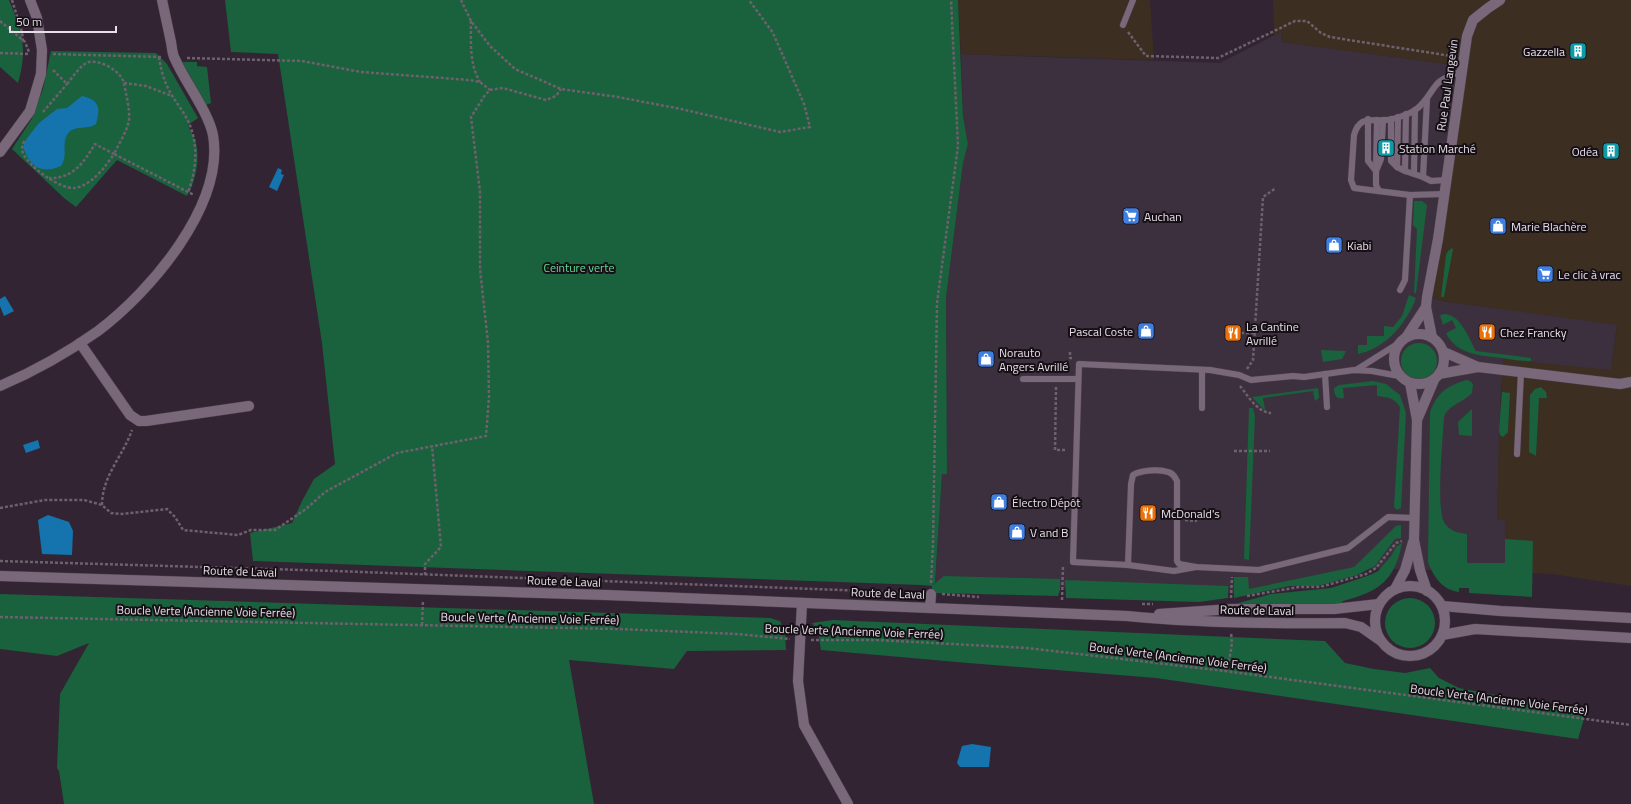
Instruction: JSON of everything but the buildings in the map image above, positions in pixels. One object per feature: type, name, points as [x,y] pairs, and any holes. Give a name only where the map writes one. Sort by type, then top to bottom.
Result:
[{"type":"main road","points":[[0,152],[30,111],[46,54],[30,0]]},
{"type":"main road","points":[[0,386],[47,363],[80,343],[129,304],[154,278],[173,254],[203,205],[214,169],[212,134],[203,111],[174,58],[162,0]]},
{"type":"main road","name":"Rue Paul Langevin","points":[[1432,337],[1426,307],[1444,194],[1466,36],[1473,20],[1500,0]]},
{"type":"main road","name":"Rue Paul Langevin","points":[[1403,340],[1426,307]]},
{"type":"main road","points":[[1417,420],[1437,377],[1443,367],[1445,360],[1444,352],[1437,340],[1424,334],[1415,334],[1403,340],[1395,351],[1393,359],[1395,368],[1400,376],[1410,383],[1422,384],[1437,377],[1478,367]]},
{"type":"main road","points":[[80,343],[130,415],[139,421],[166,419],[249,406]]},
{"type":"main road","points":[[1444,352],[1478,367],[1620,384],[1631,382]]},
{"type":"main road","points":[[1395,589],[1405,570],[1414,518],[1417,420],[1410,383]]},
{"type":"main road","points":[[1409,540],[1427,591]]},
{"type":"main road","name":"Route de Laval","points":[[0,576],[606,595],[1127,616],[1186,622],[1232,624],[1345,624],[1361,627],[1381,641]]},
{"type":"main road","points":[[1414,585],[1427,591],[1438,600],[1442,606],[1445,622],[1442,635],[1432,648],[1422,654],[1410,656],[1400,654],[1389,649],[1381,641],[1377,633],[1375,620],[1379,604],[1385,596],[1395,589],[1403,586],[1414,585]]},
{"type":"main road","points":[[930,594],[930,608]]},
{"type":"main road","points":[[802,603],[798,681],[804,724],[848,804]]},
{"type":"main road","name":"Route de Laval","points":[[1127,616],[1232,609],[1334,609],[1379,604]]},
{"type":"main road","points":[[1442,606],[1501,611],[1631,618]]},
{"type":"main road","points":[[1442,635],[1475,629],[1631,638]]},
{"type":"lane","points":[[1123,24],[1133,0]]},
{"type":"lane","points":[[1444,194],[1410,195],[1354,188],[1352,184],[1354,136],[1356,129],[1361,122],[1368,119],[1391,119],[1415,110],[1427,99],[1438,83],[1462,71]]},
{"type":"lane","points":[[1423,177],[1427,99]]},
{"type":"lane","points":[[1414,174],[1415,110]]},
{"type":"lane","points":[[1405,171],[1406,114]]},
{"type":"lane","points":[[1397,167],[1398,117]]},
{"type":"lane","points":[[1368,119],[1368,161],[1376,171]]},
{"type":"lane","points":[[1391,119],[1391,161],[1397,167],[1405,171],[1431,181],[1446,180]]},
{"type":"lane","points":[[1379,191],[1376,185],[1376,171],[1381,159],[1380,120]]},
{"type":"lane","points":[[1400,290],[1405,280],[1410,195]]},
{"type":"lane","points":[[1354,370],[1403,340]]},
{"type":"lane","points":[[1196,567],[1174,571],[1128,565],[1073,562],[1079,364],[1202,370],[1227,373],[1251,380],[1293,376],[1304,377],[1354,370],[1372,371],[1400,376]]},
{"type":"lane","points":[[1202,370],[1202,408]]},
{"type":"lane","points":[[1517,454],[1521,372]]},
{"type":"lane","points":[[1325,374],[1327,407]]},
{"type":"lane","points":[[1023,379],[1078,379]]},
{"type":"lane","points":[[1128,565],[1131,484],[1133,475],[1140,470],[1168,472],[1173,475],[1177,481],[1177,561],[1179,564],[1196,567],[1228,569],[1267,568],[1339,552],[1355,543],[1388,517],[1414,518]]},
{"type":"path","points":[[12,0],[22,32],[23,41]]},
{"type":"path","points":[[461,0],[471,21],[490,46],[515,69],[561,89],[618,97],[681,109],[780,132],[810,127],[804,104],[773,33],[749,0]]},
{"type":"path","points":[[930,594],[933,544],[937,303],[958,146],[951,0]]},
{"type":"path","points":[[0,21],[23,41],[30,54]]},
{"type":"path","points":[[471,21],[472,61],[474,71],[480,82],[490,90]]},
{"type":"path","points":[[1123,24],[1146,56],[1218,58],[1295,22],[1307,21],[1321,33],[1330,37],[1451,56]]},
{"type":"path","points":[[0,53],[302,61],[361,72],[444,77],[480,82]]},
{"type":"path","points":[[46,54],[49,66],[67,84]]},
{"type":"path","points":[[159,57],[161,72],[172,96],[189,123],[193,136],[196,152],[195,164],[188,193]]},
{"type":"path","points":[[26,136],[22,150],[25,157],[43,174],[59,185],[75,188],[80,186],[97,175],[114,154],[125,133],[129,110],[124,82],[109,66],[100,62],[89,62],[82,66],[38,118]]},
{"type":"path","points":[[124,82],[146,86],[172,96]]},
{"type":"path","points":[[0,508],[45,500],[84,500],[102,505],[111,512],[122,514],[167,509],[175,517],[183,530],[238,535],[251,530],[275,530],[306,509],[325,492],[397,453],[486,436],[490,397],[488,343],[480,268],[480,192],[471,117],[477,105],[490,90],[503,88],[546,100],[556,96],[561,89]]},
{"type":"path","points":[[49,178],[61,178],[77,169],[87,158],[95,144],[197,197]]},
{"type":"path","points":[[1247,370],[1253,360],[1263,197],[1276,188]]},
{"type":"path","points":[[1241,333],[1255,333]]},
{"type":"path","points":[[1227,373],[1257,406],[1264,412],[1271,413]]},
{"type":"path","points":[[1055,450],[1056,391]]},
{"type":"path","points":[[102,505],[102,493],[106,480],[134,425]]},
{"type":"path","points":[[422,625],[425,564],[441,547],[432,446]]},
{"type":"path","points":[[1234,451],[1270,451]]},
{"type":"path","points":[[1245,597],[1259,593],[1320,587],[1366,574],[1376,568],[1396,543],[1409,540]]},
{"type":"path","points":[[1062,600],[1063,562]]},
{"type":"path","points":[[1228,569],[1232,577],[1231,601],[1238,599]]},
{"type":"path","name":"Boucle Verte (Ancienne Voie Ferrée)","points":[[0,616],[422,625],[737,634],[800,640],[877,640],[1027,648],[1225,671],[1631,725]]},
{"type":"path","points":[[1225,671],[1230,659],[1233,644],[1231,632]]},
{"type":"shaded area","points":[[958,0],[1150,0],[1154,60],[961,54]]},
{"type":"shaded area","points":[[1273,0],[1631,0],[1631,586],[1552,574],[1505,572],[1505,520],[1497,520],[1499,430],[1503,359],[1611,370],[1617,325],[1441,301],[1427,297],[1462,66],[1282,42],[1281,32],[1274,36]]},
{"type":"shaded area","points":[[1281,32],[1282,42],[1462,66],[1441,301],[1617,324],[1611,370],[1501,385],[1497,519],[1505,520],[1505,572],[1355,568],[1244,594],[935,583],[942,474],[947,474],[946,298],[963,163],[968,144],[963,116],[961,54],[1220,63]]},
{"type":"green space","points":[[0,0],[9,0],[22,40],[23,60],[18,83],[0,67]]},
{"type":"green space","name":"Ceinture verte","points":[[225,0],[958,0],[963,116],[968,144],[963,163],[946,298],[947,474],[942,474],[935,583],[933,585],[944,576],[1060,579],[1060,590],[1058,596],[932,593],[932,586],[921,585],[253,561],[250,533],[292,523],[314,479],[335,464],[322,343],[278,54],[231,52]]},
{"type":"green space","points":[[51,51],[156,53],[167,64],[198,118],[188,125],[195,141],[198,156],[195,177],[187,196],[117,160],[76,207],[64,198],[12,149],[31,120],[43,89]]},
{"type":"green space","points":[[182,62],[197,62],[197,66],[207,67],[211,103],[206,105]]},
{"type":"green space","points":[[1414,201],[1422,201],[1427,205],[1416,293],[1414,293],[1417,229],[1413,225]]},
{"type":"green space","points":[[1452,248],[1444,297],[1441,297],[1446,255]]},
{"type":"green space","points":[[1409,295],[1416,298],[1407,317],[1394,334],[1377,347],[1358,354],[1358,345],[1367,345],[1367,336],[1384,336],[1384,326],[1393,327],[1402,316]]},
{"type":"green space","points":[[1440,315],[1451,315],[1460,323],[1476,351],[1531,358],[1531,361],[1479,355],[1463,350],[1450,340],[1446,333],[1456,328],[1452,320],[1443,325]]},
{"type":"green space","points":[[1419,343],[1429,346],[1434,351],[1437,361],[1434,371],[1429,376],[1419,379],[1409,376],[1404,371],[1401,361],[1404,351],[1409,346]]},
{"type":"green space","points":[[1321,350],[1346,351],[1342,359],[1323,362]]},
{"type":"green space","points":[[1466,380],[1473,384],[1472,393],[1449,409],[1444,417],[1441,455],[1440,502],[1444,522],[1451,529],[1467,534],[1467,563],[1505,563],[1505,539],[1533,541],[1532,597],[1469,593],[1469,588],[1459,588],[1459,592],[1453,591],[1444,586],[1436,578],[1428,562],[1430,412],[1436,399],[1444,391],[1449,387]]},
{"type":"green space","points":[[1373,381],[1386,384],[1400,395],[1406,413],[1401,508],[1397,510],[1394,507],[1400,407],[1393,400],[1377,396],[1377,385],[1343,388],[1344,398],[1337,397],[1334,392],[1334,388],[1339,385]]},
{"type":"green space","points":[[1541,387],[1546,392],[1547,398],[1539,398],[1536,456],[1529,452],[1530,395],[1535,389]]},
{"type":"green space","points":[[1318,388],[1319,398],[1315,401],[1313,391],[1263,398],[1264,410],[1252,397]]},
{"type":"green space","points":[[1502,392],[1510,393],[1508,432],[1503,437],[1500,435],[1499,430]]},
{"type":"green space","points":[[1249,408],[1253,408],[1255,416],[1249,560],[1244,559]]},
{"type":"green space","points":[[1472,409],[1472,436],[1459,435],[1458,422]]},
{"type":"green space","points":[[1401,525],[1401,538],[1395,539],[1375,566],[1357,575],[1318,586],[1290,586],[1234,598],[1234,577],[1248,577],[1249,589],[1354,567],[1396,526]]},
{"type":"green space","points":[[1402,543],[1395,567],[1383,583],[1375,589],[1343,601],[1340,605],[1235,604],[1271,594],[1331,588],[1370,575],[1378,571],[1391,556],[1396,547]]},
{"type":"green space","points":[[1065,580],[1228,586],[1228,598],[1199,602],[1066,598]]},
{"type":"green space","points":[[0,594],[770,618],[780,621],[785,633],[786,650],[687,651],[674,669],[569,660],[594,804],[64,804],[59,771],[57,768],[60,694],[89,643],[57,656],[0,649]]},
{"type":"green space","points":[[1410,598],[1419,600],[1430,609],[1435,623],[1433,632],[1424,643],[1410,648],[1401,646],[1390,637],[1385,623],[1387,614],[1396,603]]},
{"type":"green space","points":[[833,620],[1325,641],[1345,663],[1405,673],[1430,668],[1439,678],[1459,688],[1586,712],[1578,739],[1156,678],[821,650],[818,631],[812,623]]},
{"type":"water","points":[[82,96],[92,100],[97,105],[98,113],[96,124],[69,132],[65,140],[64,158],[61,166],[47,170],[37,167],[26,154],[23,147],[25,141],[39,123],[57,109],[67,108]]},
{"type":"water","points":[[278,168],[282,170],[281,174],[284,175],[277,191],[269,187]]},
{"type":"water","points":[[5,296],[14,311],[4,316],[0,306],[0,299]]},
{"type":"water","points":[[38,440],[40,448],[26,453],[23,445]]},
{"type":"water","points":[[48,515],[69,522],[73,531],[72,555],[42,554],[38,520]]},
{"type":"water","points":[[972,744],[991,747],[989,767],[960,767],[957,763],[962,746]]},
{"type":"place","name":"Gazzella","points":[[1578,51]]},
{"type":"place","name":"Station Marché","points":[[1386,148]]},
{"type":"place","name":"Odéa","points":[[1611,151]]},
{"type":"place","name":"Auchan","points":[[1131,216]]},
{"type":"place","name":"Marie Blachère","points":[[1498,226]]},
{"type":"place","name":"Kiabi","points":[[1334,245]]},
{"type":"place","name":"Le clic à vrac","points":[[1545,274]]},
{"type":"place","name":"Pascal Coste","points":[[1146,331]]},
{"type":"place","name":"Chez Francky","points":[[1487,332]]},
{"type":"place","name":"La Cantine Avrillé","points":[[1233,333]]},
{"type":"place","name":"Norauto Angers Avrillé","points":[[986,359]]},
{"type":"place","name":"Électro Dépôt","points":[[999,502]]},
{"type":"place","name":"McDonald's","points":[[1148,513]]},
{"type":"place","name":"V and B","points":[[1017,532]]}]
